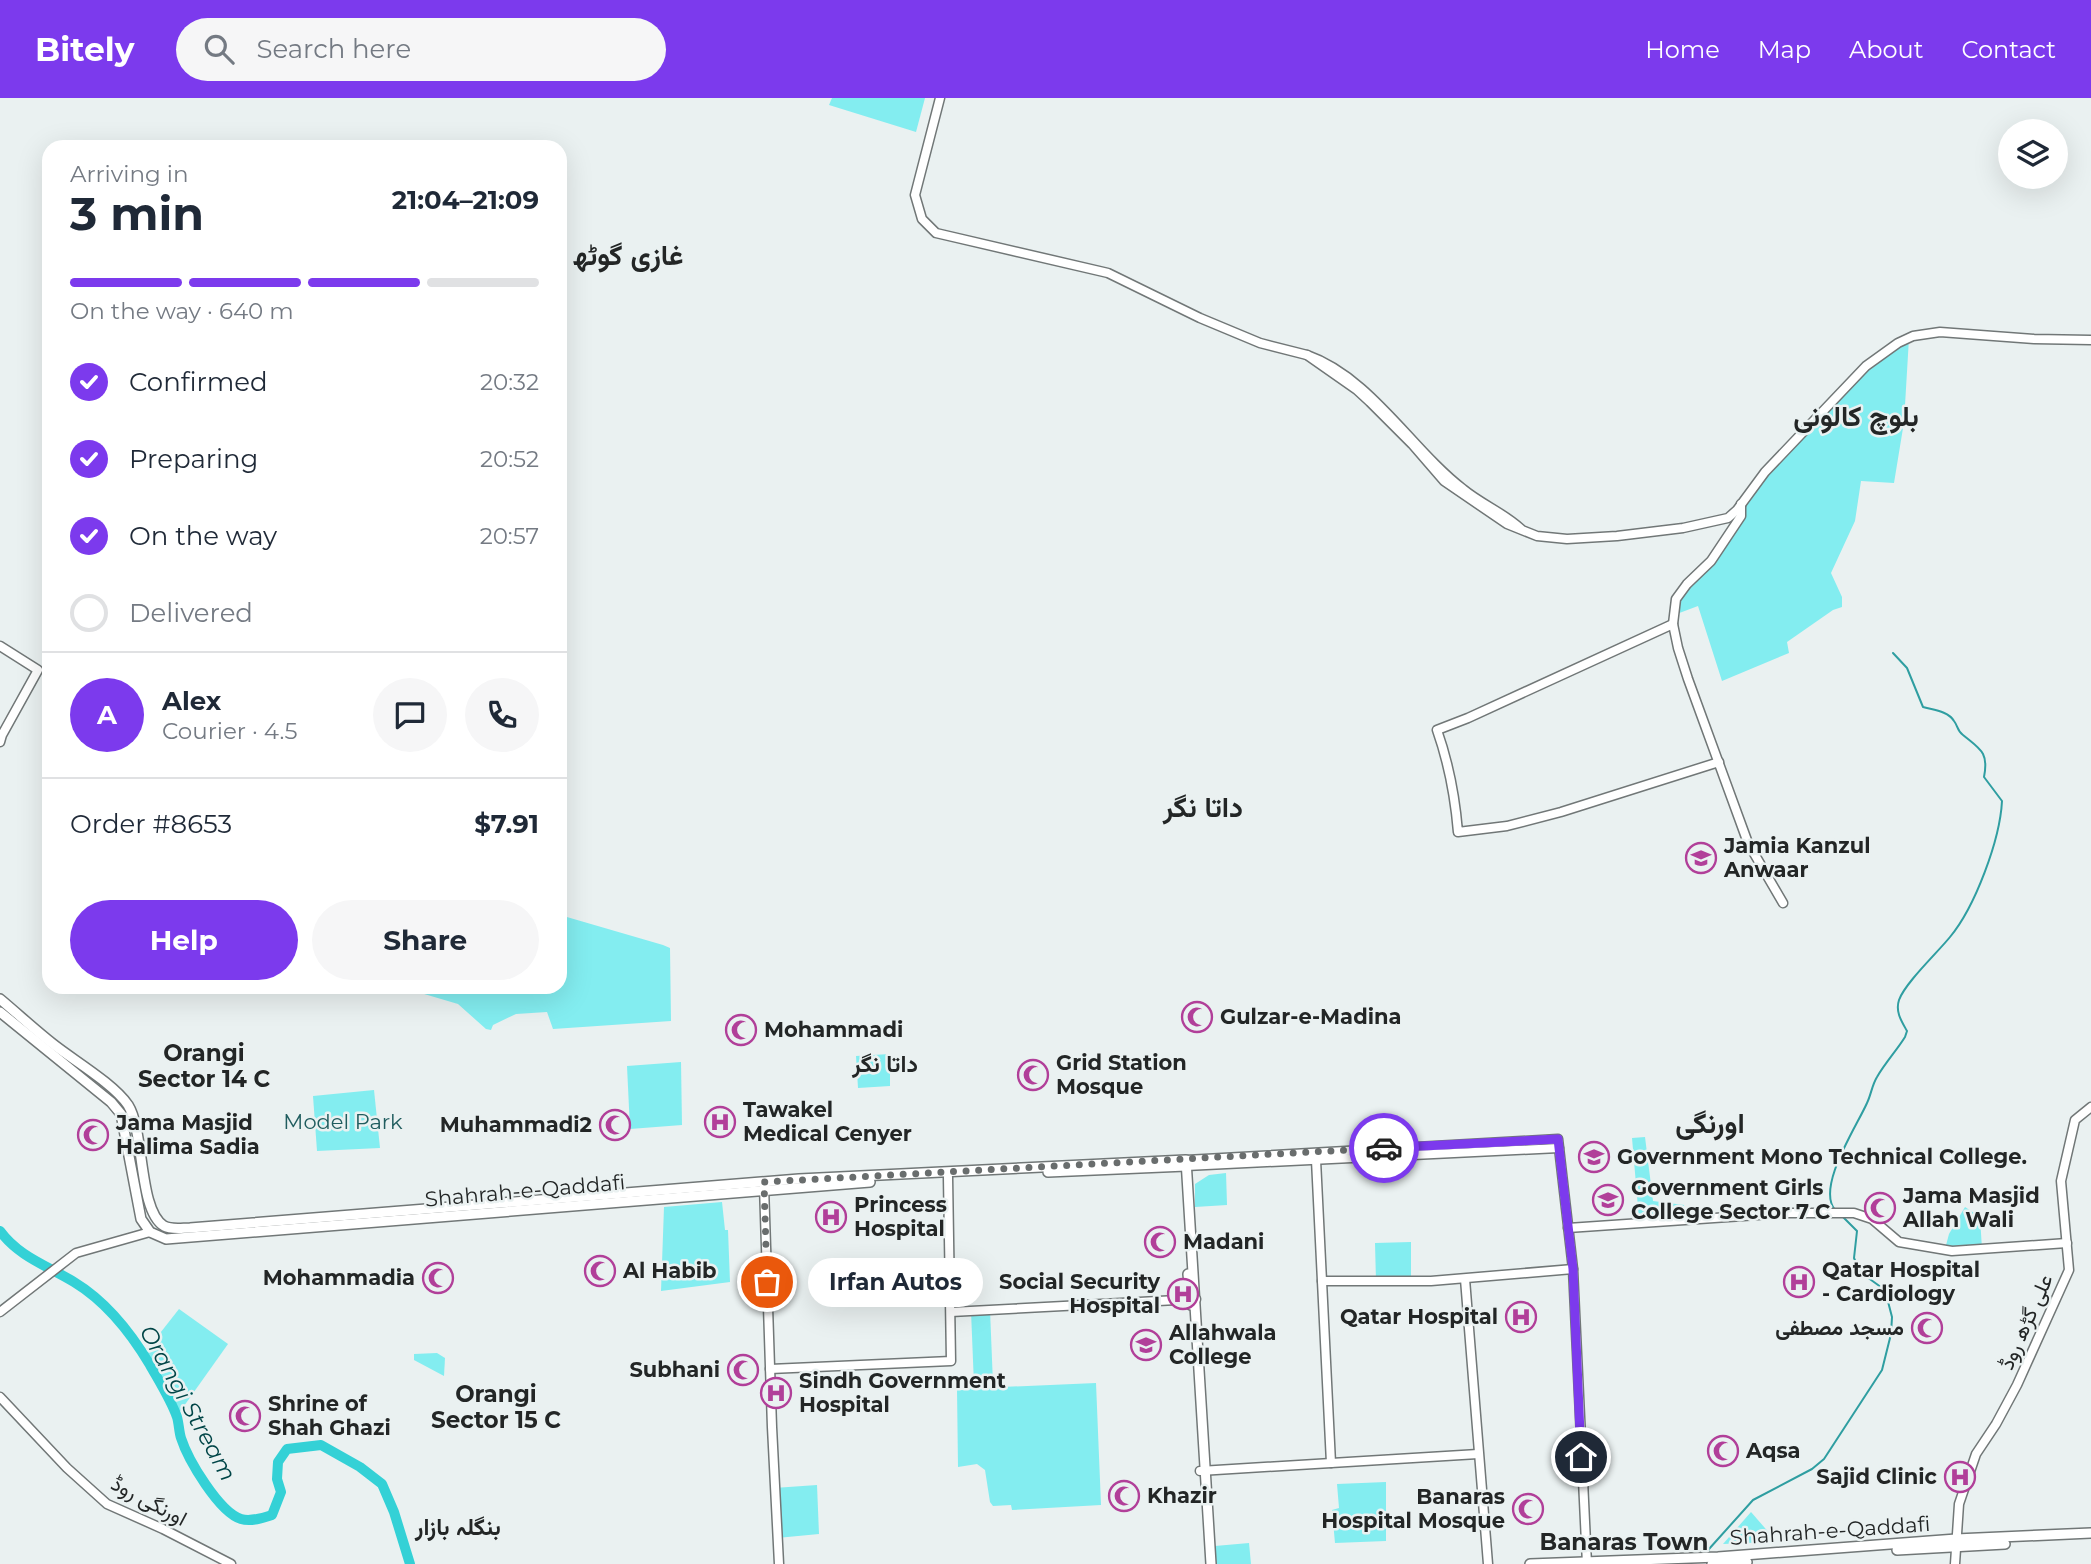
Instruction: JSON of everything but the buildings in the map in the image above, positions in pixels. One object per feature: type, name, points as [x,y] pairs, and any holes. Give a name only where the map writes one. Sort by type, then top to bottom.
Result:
[{"type":"main road","name":"Shahrah-e-Qaddafi","points":[[0,999],[51,1043],[116,1092],[128,1106],[136,1131],[150,1208],[166,1228],[273,1225],[764,1186],[1184,1163]]},
{"type":"main road","points":[[0,1012],[111,1102],[121,1114],[141,1219],[150,1232]]},
{"type":"main road","name":"Shahrah-e-Qaddafi","points":[[764,1186],[1184,1163]]},
{"type":"main road","points":[[1184,1163],[1206,1564]]},
{"type":"main road","name":"Shahrah-e-Qaddafi","points":[[150,1232],[166,1239],[273,1225]]},
{"type":"main road","points":[[1203,1471],[1211,1564]]},
{"type":"main road","name":"Shahrah-e-Qaddafi","points":[[1530,1564],[1716,1562],[2091,1533]]},
{"type":"main road","name":"Shahrah-e-Qaddafi","points":[[1956,1543],[2091,1539]]},
{"type":"street","points":[[940,98],[915,195],[922,219],[936,233],[1108,273],[1200,318],[1261,343],[1307,355],[1357,390],[1412,444],[1444,481],[1507,524],[1537,536],[1564,539],[1616,536],[1701,525],[1728,518],[1765,472],[1866,366],[1898,343],[1913,336],[1940,332],[2091,340]]},
{"type":"street","points":[[1741,504],[1741,516],[1711,561],[1676,599],[1673,624],[1685,669],[1748,843],[1783,903]]},
{"type":"street","points":[[1673,624],[1437,730],[1455,794],[1458,832],[1507,826],[1561,812],[1719,762]]},
{"type":"street","points":[[0,646],[38,670],[0,742]]},
{"type":"street","name":"علی گڑھ روڈ","points":[[1955,1564],[1959,1504],[1976,1454],[2017,1385],[2069,1270],[2061,1181],[2075,1120],[2091,1107]]},
{"type":"street","points":[[1184,1163],[1316,1160],[1559,1144]]},
{"type":"street","points":[[1184,1163],[1559,1144]]},
{"type":"street","points":[[1559,1144],[1573,1269],[1587,1563]]},
{"type":"street","points":[[1316,1160],[1331,1463]]},
{"type":"street","points":[[770,1369],[951,1361],[948,1177]]},
{"type":"street","points":[[764,1186],[779,1564]]},
{"type":"street","points":[[1568,1228],[1789,1213],[1858,1213],[1872,1219],[1899,1242],[1952,1251],[2067,1243]]},
{"type":"street","points":[[0,1312],[76,1253],[150,1232]]},
{"type":"street","points":[[1322,1281],[1431,1281],[1573,1269]]},
{"type":"street","points":[[1465,1279],[1488,1564]]},
{"type":"street","points":[[951,1312],[1193,1299]]},
{"type":"street","name":"اورنگی روڈ","points":[[0,1398],[67,1468],[107,1504],[230,1564]]},
{"type":"street","points":[[1203,1471],[1478,1454]]},
{"type":"green space","points":[[832,98],[925,98],[916,132],[829,105]]},
{"type":"green space","points":[[1909,338],[1904,422],[1894,483],[1861,481],[1855,521],[1831,573],[1842,597],[1842,607],[1833,610],[1787,642],[1789,653],[1722,681],[1698,606],[1674,615],[1676,599],[1711,561],[1741,516],[1741,504],[1765,472],[1866,366]]},
{"type":"green space","points":[[567,917],[670,948],[671,1021],[553,1029],[547,1012],[516,1014],[493,1025],[491,1030],[486,1029],[458,1004],[424,994],[567,994]]},
{"type":"green space","points":[[890,1054],[890,1086],[858,1088],[856,1056]]},
{"type":"green space","points":[[681,1062],[682,1125],[630,1129],[627,1066]]},
{"type":"green space","name":"Model Park","points":[[374,1090],[380,1148],[317,1151],[313,1096]]},
{"type":"green space","points":[[1645,1137],[1653,1201],[1684,1205],[1685,1216],[1639,1219],[1632,1138]]},
{"type":"green space","points":[[1226,1173],[1227,1205],[1195,1207],[1195,1184],[1209,1175]]},
{"type":"green space","points":[[722,1202],[725,1230],[728,1230],[730,1282],[661,1291],[664,1207]]},
{"type":"green space","points":[[1965,1207],[1980,1217],[1982,1249],[1945,1249],[1949,1234]]},
{"type":"green space","points":[[1411,1242],[1411,1281],[1376,1281],[1375,1243]]},
{"type":"green space","points":[[179,1309],[228,1344],[179,1413],[146,1351]]},
{"type":"green space","points":[[990,1310],[993,1384],[974,1385],[971,1311]]},
{"type":"green space","points":[[437,1353],[445,1358],[444,1376],[414,1360],[414,1354]]},
{"type":"green space","points":[[1096,1383],[1101,1505],[1012,1510],[1011,1505],[993,1506],[985,1470],[977,1464],[958,1467],[957,1389]]},
{"type":"green space","points":[[1386,1482],[1386,1541],[1335,1543],[1332,1510],[1339,1508],[1337,1484]]},
{"type":"green space","points":[[817,1485],[819,1534],[777,1538],[774,1488]]},
{"type":"green space","points":[[1751,1512],[1771,1535],[1771,1542],[1723,1544]]},
{"type":"green space","points":[[1249,1543],[1251,1564],[1214,1564],[1215,1546]]},
{"type":"waterway","points":[[1835,1210],[1831,1200],[1831,1187],[1840,1157],[1867,1103],[1875,1080],[1907,1031],[1898,1013],[1899,1000],[1950,937],[1968,909],[1985,872],[1997,834],[2002,801],[1984,777],[1985,762],[1982,752],[1961,733],[1948,715],[1923,707],[1907,668],[1893,653]]},
{"type":"waterway","points":[[1706,1555],[1753,1500],[1812,1469],[1824,1459],[1882,1370],[1891,1334],[1892,1317],[1885,1290],[1860,1272],[1854,1258],[1857,1231],[1842,1216]]},
{"type":"waterway","name":"Orangi Stream","points":[[0,1231],[16,1248],[86,1290],[108,1309],[126,1330],[143,1353],[168,1397],[177,1417],[180,1436],[197,1471],[214,1496],[232,1514],[249,1520],[272,1515],[281,1492],[277,1479],[278,1462],[287,1449],[321,1445],[360,1467],[382,1484],[410,1564]]},
{"type":"way so far","points":[[767,1282],[764,1182],[1384,1148]]},
{"type":"place","name":"Jamia Kanzul Anwaar","points":[[1701,858]]},
{"type":"place","name":"Gulzar-e-Madina","points":[[1197,1017]]},
{"type":"place","name":"Mohammadi","points":[[741,1030]]},
{"type":"place","name":"Grid Station Mosque","points":[[1033,1075]]},
{"type":"place","name":"Tawakel Medical Cenyer","points":[[720,1122]]},
{"type":"place","name":"Muhammadi2","points":[[615,1125]]},
{"type":"place","name":"Jama Masjid Halima Sadia","points":[[93,1135]]},
{"type":"place","name":"Government Mono Technical College.","points":[[1594,1157]]},
{"type":"place","name":"Government Girls College Sector 7 C","points":[[1608,1200]]},
{"type":"place","name":"Jama Masjid Allah Wali","points":[[1880,1208]]},
{"type":"place","name":"Princess Hospital","points":[[831,1217]]},
{"type":"place","name":"Madani","points":[[1160,1242]]},
{"type":"place","name":"Al Habib","points":[[600,1271]]},
{"type":"place","name":"Mohammadia","points":[[438,1278]]},
{"type":"place","name":"Irfan Autos","points":[[767,1282]]},
{"type":"place","name":"Qatar Hospital - Cardiology","points":[[1799,1282]]},
{"type":"place","name":"Social Security Hospital","points":[[1183,1294]]},
{"type":"place","name":"Qatar Hospital","points":[[1521,1317]]},
{"type":"place","name":"مسجد مصطفی","points":[[1927,1328]]},
{"type":"place","name":"Allahwala College","points":[[1146,1345]]},
{"type":"place","name":"Subhani","points":[[743,1370]]},
{"type":"place","name":"Sindh Government Hospital","points":[[776,1393]]},
{"type":"place","name":"Shrine of Shah Ghazi","points":[[245,1416]]},
{"type":"place","name":"Aqsa","points":[[1723,1451]]},
{"type":"place","name":"Sajid Clinic","points":[[1960,1477]]},
{"type":"place","name":"Khazir","points":[[1124,1496]]},
{"type":"place","name":"Banaras Hospital Mosque","points":[[1528,1509]]},
{"type":"district","name":"غازی گوٹھ","points":[[628,255]]},
{"type":"district","name":"بلوچ کالونی","points":[[1856,416]]},
{"type":"district","name":"داتا نگر","points":[[1203,807]]},
{"type":"district","name":"داتا نگر","points":[[885,1064]]},
{"type":"district","name":"Orangi Sector 14 C","points":[[204,1066]]},
{"type":"district","name":"اورنگی","points":[[1710,1123]]},
{"type":"district","name":"Orangi Sector 15 C","points":[[496,1407]]},
{"type":"district","name":"بنگلہ بازار","points":[[458,1527]]},
{"type":"district","name":"Banaras Town","points":[[1624,1542]]},
{"type":"route","points":[[1384,1148],[1558,1139],[1573,1269],[1581,1457]]}]
